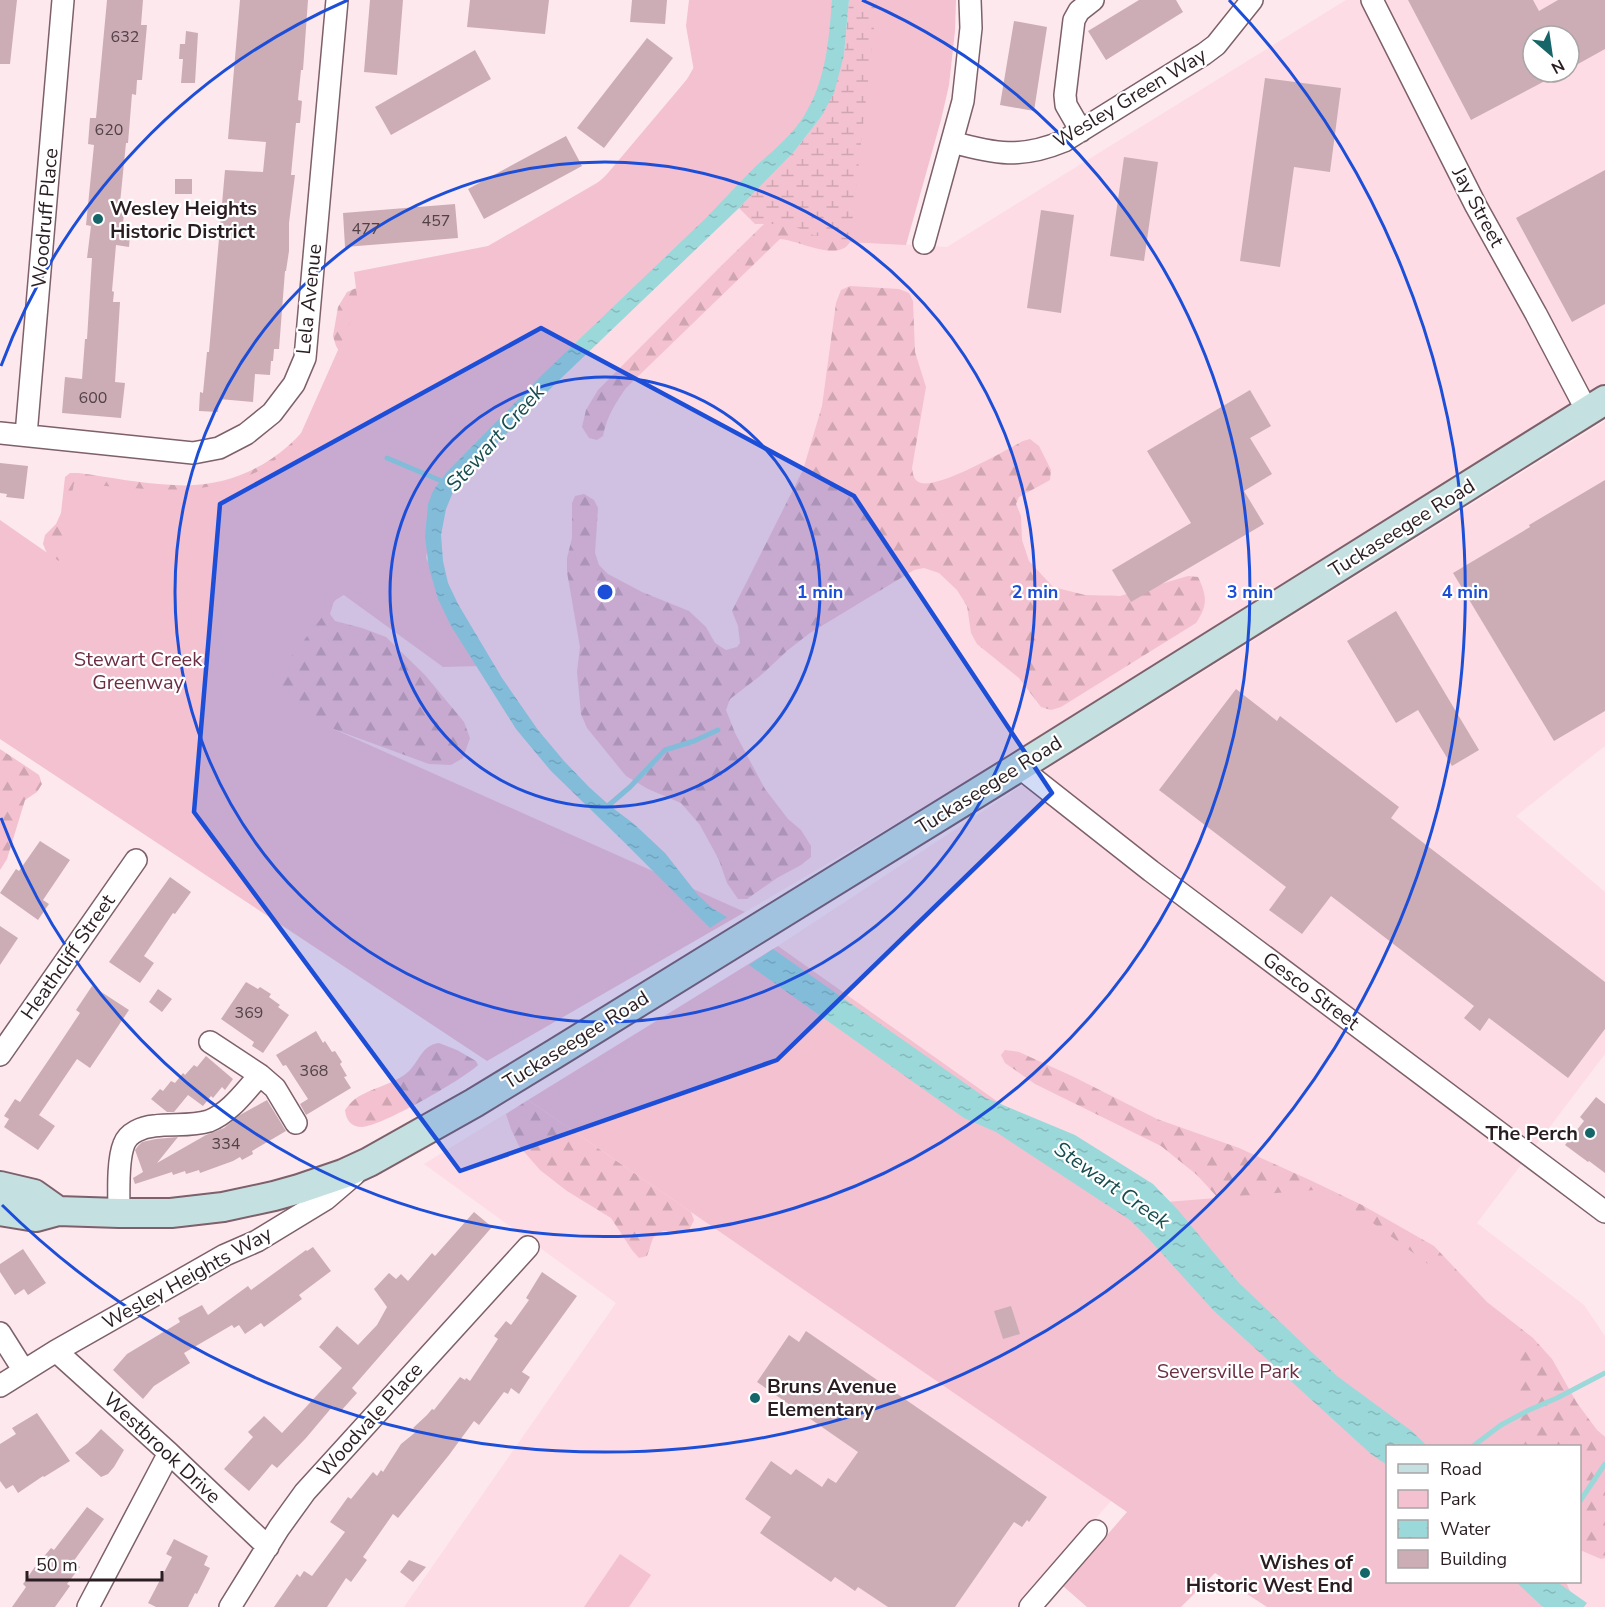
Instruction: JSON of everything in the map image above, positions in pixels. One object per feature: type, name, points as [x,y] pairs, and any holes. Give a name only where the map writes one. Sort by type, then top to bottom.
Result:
[{"type":"main road","name":"Tuckaseegee Road","points":[[0,1211],[36,1217],[58,1211],[118,1214],[171,1213],[223,1207],[291,1191],[369,1162],[556,1053],[1596,406]]},
{"type":"main road","points":[[0,1186],[34,1194],[58,1211]]},
{"type":"street","name":"Woodruff Place","points":[[26,435],[63,0]]},
{"type":"street","name":"Lela Avenue","points":[[0,433],[193,453],[219,448],[246,434],[272,414],[294,384],[305,358],[337,0]]},
{"type":"street","points":[[924,243],[963,101],[971,28],[970,0]]},
{"type":"street","points":[[1081,130],[1066,105],[1065,95],[1074,20],[1079,10],[1093,0]]},
{"type":"street","name":"Wesley Green Way","points":[[952,142],[996,153],[1015,154],[1049,148],[1064,141],[1204,54],[1216,45],[1252,0]]},
{"type":"street","name":"Jay Street","points":[[1372,0],[1476,206],[1536,314],[1596,406]]},
{"type":"street","name":"Gesco Street","points":[[1018,767],[1159,877],[1605,1212]]},
{"type":"street","name":"Heathcliff Street","points":[[0,1055],[136,860]]},
{"type":"street","points":[[210,1042],[260,1074],[275,1088],[296,1123]]},
{"type":"street","points":[[118,1214],[121,1155],[124,1142],[135,1131],[153,1126],[182,1126],[208,1120],[228,1110],[260,1074]]},
{"type":"street","name":"Wesley Heights Way","points":[[0,1386],[56,1351],[225,1254],[257,1241],[326,1199],[369,1162]]},
{"type":"street","name":"Woodvale Place","points":[[230,1607],[279,1527],[319,1475],[528,1247]]},
{"type":"street","points":[[0,1333],[24,1371]]},
{"type":"street","name":"Westbrook Drive","points":[[56,1351],[169,1453],[268,1547]]},
{"type":"street","points":[[88,1607],[169,1453]]},
{"type":"street","points":[[1030,1607],[1096,1531]]},
{"type":"highlighted area","points":[[541,328],[854,496],[1052,793],[777,1060],[460,1171],[194,812],[220,504]]},
{"type":"shaded area","points":[[841,0],[877,0],[850,241],[947,247],[1346,0],[1605,0],[1605,388],[1006,759],[745,912],[320,723],[272,682],[341,593],[443,667],[485,666],[426,558],[433,512]]},
{"type":"shaded area","points":[[1605,421],[1605,746],[1516,816],[1605,892],[1605,1054],[1477,1223],[1584,1305],[1605,1336],[1605,1607],[1577,1607],[1566,1583],[1581,1583],[1581,1445],[1142,1204],[778,946],[1055,764]]},
{"type":"shaded area","name":"Bruns Avenue Elementary","points":[[528,1100],[1111,1501],[1019,1607],[404,1607],[616,1303],[424,1164]]},
{"type":"green space","name":"Stewart Creek Greenway","points":[[689,0],[841,0],[814,109],[705,232],[543,387],[433,513],[426,558],[485,666],[443,667],[341,593],[272,681],[320,723],[745,912],[487,1061],[0,739],[0,520],[59,561],[74,483],[145,489],[194,488],[241,479],[272,462],[298,440],[358,305],[354,272],[488,246],[602,180],[694,71],[686,26]]},
{"type":"green space","points":[[785,0],[350,591],[334,601],[330,614],[335,621],[386,637],[425,675],[464,722],[470,738],[463,758],[451,765],[429,764],[295,715],[49,558],[43,544],[45,535],[56,524],[61,513],[65,477],[70,473],[150,483],[195,485],[235,477],[272,459],[302,432],[315,415],[326,394],[342,356],[333,336],[338,307],[347,292],[361,286],[457,266],[593,187],[631,153],[678,95],[706,46]]},
{"type":"green space","points":[[849,0],[949,0],[897,244],[850,242],[813,235],[790,224],[755,224],[739,208],[793,153],[821,117],[844,55]]},
{"type":"green space","points":[[877,0],[956,0],[949,85],[906,245],[850,242]]},
{"type":"green space","points":[[839,151],[850,242],[837,251],[828,251],[780,239],[626,388],[612,410],[603,436],[597,440],[589,438],[582,427],[586,410],[598,390]]},
{"type":"green space","points":[[850,286],[899,289],[909,293],[913,301],[915,352],[926,387],[912,468],[917,481],[930,483],[957,475],[1030,439],[1039,446],[1051,470],[1050,480],[1019,497],[1016,504],[1021,516],[1022,540],[1029,561],[1053,587],[1085,595],[1120,596],[1188,576],[1198,577],[1203,590],[1204,606],[1196,623],[1061,707],[1051,710],[1041,707],[1019,678],[977,644],[971,633],[967,606],[957,590],[939,573],[924,568],[914,570],[810,633],[730,699],[726,710],[735,733],[765,789],[788,819],[801,830],[811,846],[811,857],[801,865],[747,899],[738,899],[727,883],[719,860],[700,825],[681,803],[648,789],[626,776],[587,728],[581,714],[577,672],[580,647],[567,572],[567,558],[572,538],[572,503],[575,496],[584,494],[594,500],[598,508],[595,553],[599,565],[608,574],[642,592],[689,611],[706,627],[715,643],[726,650],[737,647],[740,643],[738,626],[732,611],[803,470],[822,406],[836,303],[841,290]]},
{"type":"green space","points":[[0,749],[39,775],[42,784],[37,792],[25,800],[7,859],[0,870]]},
{"type":"green space","name":"Seversville Park","points":[[778,946],[1142,1204],[1327,1189],[1520,1332],[1516,1445],[1386,1445],[1386,1583],[1566,1583],[1577,1607],[1267,1607],[1215,1573],[1181,1607],[1087,1607],[1063,1586],[1127,1512],[528,1100]]},
{"type":"green space","points":[[439,1043],[457,1050],[476,1061],[478,1065],[440,1091],[386,1119],[362,1127],[350,1122],[345,1110],[354,1100],[403,1076],[413,1067],[425,1050]]},
{"type":"green space","points":[[1005,1050],[1019,1052],[1157,1119],[1239,1148],[1362,1205],[1434,1246],[1487,1302],[1533,1338],[1552,1359],[1577,1403],[1605,1437],[1605,1558],[1601,1559],[1581,1550],[1581,1445],[1462,1445],[1240,1222],[1197,1175],[1161,1146],[1035,1084],[1005,1063],[1001,1055]]},
{"type":"green space","points":[[528,1100],[691,1212],[694,1220],[689,1230],[663,1231],[653,1238],[647,1256],[639,1258],[611,1218],[567,1191],[540,1170],[519,1146],[506,1114]]},
{"type":"green space","points":[[620,1554],[651,1575],[629,1607],[584,1607]]},
{"type":"water","name":"Stewart Creek","points":[[832,0],[849,0],[844,55],[834,93],[821,117],[793,153],[739,208],[552,387],[470,471],[453,492],[446,509],[441,535],[448,583],[502,678],[538,730],[564,761],[589,787],[665,853],[698,895],[712,908],[727,917],[710,928],[551,771],[516,729],[451,626],[438,599],[429,568],[425,537],[428,504],[433,491],[446,473],[543,374],[794,130],[811,103],[822,74],[828,45]]},
{"type":"water","name":"Stewart Creek","points":[[773,949],[986,1098],[1075,1135],[1153,1184],[1178,1210],[1239,1283],[1337,1376],[1413,1432],[1426,1445],[1386,1445],[1386,1464],[1371,1454],[1214,1311],[1130,1220],[996,1132],[964,1118],[749,965]]},
{"type":"water","points":[[1517,1583],[1558,1583],[1587,1603],[1584,1607],[1543,1607]]},
{"type":"building","points":[[0,0],[17,0],[10,64],[0,64]]},
{"type":"building","points":[[107,0],[143,0],[141,25],[147,25],[142,80],[137,80],[136,95],[132,94],[120,203],[125,204],[123,223],[131,224],[129,247],[116,245],[112,291],[114,292],[113,302],[120,302],[115,382],[125,383],[121,418],[62,413],[65,377],[82,379],[85,339],[87,339],[92,258],[87,258],[91,226],[86,225],[94,145],[88,144],[90,118],[96,118]]},
{"type":"building","points":[[240,0],[308,0],[303,70],[301,70],[298,100],[302,101],[300,123],[296,123],[291,175],[295,175],[289,223],[289,251],[285,271],[279,349],[274,349],[270,375],[255,374],[253,402],[219,399],[218,412],[199,411],[200,392],[203,393],[207,352],[209,352],[225,170],[263,172],[266,142],[228,139]]},
{"type":"building","points":[[370,0],[403,0],[397,75],[364,72]]},
{"type":"building","points":[[470,0],[549,0],[545,34],[467,27]]},
{"type":"building","points":[[632,0],[667,0],[665,24],[630,22]]},
{"type":"building","points":[[1139,0],[1176,0],[1183,12],[1106,60],[1088,31]]},
{"type":"building","points":[[1408,0],[1533,0],[1539,11],[1558,0],[1605,0],[1605,49],[1581,62],[1581,24],[1521,24],[1521,84],[1539,84],[1471,120]]},
{"type":"building","points":[[1014,21],[1047,27],[1034,111],[1000,105]]},
{"type":"building","points":[[186,31],[198,33],[195,83],[181,83],[183,59],[179,59],[180,44],[185,44]]},
{"type":"building","points":[[647,38],[673,58],[604,148],[577,128]]},
{"type":"building","points":[[475,50],[491,79],[391,135],[375,107]]},
{"type":"building","points":[[1265,78],[1341,88],[1330,172],[1294,167],[1280,267],[1240,261]]},
{"type":"building","points":[[566,136],[582,166],[484,219],[468,189]]},
{"type":"building","points":[[1124,157],[1158,162],[1144,261],[1110,256]]},
{"type":"building","points":[[1605,170],[1605,304],[1572,322],[1516,218]]},
{"type":"building","points":[[175,179],[192,179],[192,194],[175,194]]},
{"type":"building","points":[[455,204],[458,238],[345,247],[343,213]]},
{"type":"building","points":[[1041,210],[1074,215],[1061,313],[1027,308]]},
{"type":"building","points":[[1250,390],[1271,426],[1250,438],[1272,474],[1244,491],[1264,524],[1131,602],[1112,570],[1191,523],[1147,451]]},
{"type":"building","points":[[0,463],[28,466],[24,499],[6,497],[7,494],[0,493]]},
{"type":"building","points":[[1605,480],[1605,711],[1554,741],[1453,573]]},
{"type":"building","points":[[1396,611],[1479,750],[1452,766],[1418,710],[1396,723],[1347,641]]},
{"type":"building","points":[[1236,689],[1277,721],[1280,716],[1399,807],[1391,818],[1605,982],[1605,1029],[1568,1078],[1489,1018],[1480,1031],[1464,1018],[1474,1006],[1331,896],[1302,934],[1269,910],[1286,887],[1159,790]]},
{"type":"building","points":[[40,841],[70,860],[43,900],[49,904],[38,920],[0,893],[16,869],[19,871]]},
{"type":"building","points":[[170,877],[191,892],[175,914],[173,913],[144,956],[154,963],[140,983],[109,962]]},
{"type":"building","points":[[0,926],[18,938],[0,965]]},
{"type":"building","points":[[246,982],[271,994],[269,997],[289,1015],[263,1053],[252,1046],[254,1042],[221,1019]]},
{"type":"building","points":[[92,986],[129,1010],[90,1068],[77,1059],[39,1115],[55,1126],[38,1150],[4,1127],[9,1119],[4,1116],[15,1099],[20,1102],[54,1052],[80,1013],[76,1010]]},
{"type":"building","points":[[158,989],[172,999],[162,1012],[149,1002]]},
{"type":"building","points":[[316,1031],[323,1043],[325,1041],[342,1062],[340,1064],[347,1076],[344,1077],[351,1088],[306,1115],[300,1104],[308,1099],[286,1065],[283,1066],[276,1055]]},
{"type":"building","points":[[206,1056],[233,1079],[225,1090],[222,1087],[203,1106],[188,1095],[174,1112],[167,1112],[151,1099],[160,1089],[163,1091],[171,1081],[175,1083],[194,1065],[197,1067]]},
{"type":"building","name":"The Perch","points":[[1596,1097],[1605,1104],[1605,1173],[1565,1145],[1584,1121],[1580,1117]]},
{"type":"building","points":[[267,1100],[286,1131],[252,1151],[253,1154],[242,1160],[240,1157],[200,1173],[199,1170],[186,1174],[185,1171],[173,1175],[172,1172],[135,1184],[133,1178],[143,1172],[135,1150],[142,1142],[178,1137],[157,1163],[206,1135],[224,1128],[240,1115]]},
{"type":"building","points":[[474,1212],[492,1227],[352,1388],[357,1393],[340,1412],[333,1406],[277,1468],[272,1464],[249,1491],[224,1469],[253,1437],[248,1432],[264,1416],[282,1433],[342,1368],[319,1347],[337,1326],[358,1345],[377,1325],[387,1307],[374,1289],[389,1273],[396,1279],[401,1274],[408,1281],[432,1253],[435,1256]]},
{"type":"building","points":[[313,1247],[331,1271],[299,1295],[302,1299],[264,1327],[261,1323],[245,1334],[239,1325],[234,1328],[232,1325],[184,1353],[190,1363],[154,1386],[143,1399],[113,1370],[127,1354],[180,1322],[178,1318],[202,1305],[208,1315],[248,1286],[251,1290]]},
{"type":"building","points":[[23,1249],[46,1283],[28,1295],[24,1289],[15,1295],[0,1272],[0,1264]]},
{"type":"building","points":[[542,1272],[577,1296],[522,1372],[530,1377],[519,1394],[511,1388],[508,1394],[504,1392],[479,1425],[474,1421],[398,1518],[393,1514],[363,1557],[367,1560],[351,1582],[346,1578],[327,1607],[274,1607],[297,1574],[300,1577],[304,1571],[312,1576],[345,1532],[330,1522],[348,1497],[351,1499],[373,1472],[377,1476],[381,1470],[383,1472],[401,1444],[417,1431],[413,1428],[432,1409],[434,1410],[460,1377],[470,1381],[498,1339],[494,1336],[506,1321],[511,1325],[529,1300],[526,1298]]},
{"type":"building","points":[[1011,1306],[1020,1334],[1003,1339],[994,1311]]},
{"type":"building","points":[[806,1331],[1047,1497],[1029,1522],[1027,1520],[1022,1527],[1014,1522],[955,1607],[888,1607],[858,1587],[855,1591],[835,1577],[831,1582],[760,1533],[771,1517],[745,1499],[771,1461],[791,1475],[796,1469],[822,1487],[828,1478],[836,1483],[858,1452],[757,1382],[789,1335],[799,1342]]},
{"type":"building","points":[[37,1413],[70,1461],[18,1493],[13,1485],[6,1489],[0,1481],[0,1444],[16,1434],[12,1428]]},
{"type":"building","points":[[101,1429],[124,1450],[114,1467],[108,1474],[101,1477],[75,1453]]},
{"type":"building","points":[[87,1507],[104,1519],[73,1562],[80,1567],[67,1584],[70,1586],[55,1607],[12,1607],[26,1587],[23,1584],[41,1558],[41,1560],[51,1548],[54,1550]]},
{"type":"building","points":[[174,1539],[208,1556],[204,1565],[210,1568],[188,1607],[156,1607],[148,1603],[172,1557],[166,1554]]},
{"type":"building","points":[[409,1560],[426,1567],[413,1582],[400,1572]]},
{"type":"waterway","name":"Stewart Creek","points":[[387,458],[444,482]]},
{"type":"waterway","points":[[606,811],[609,805],[630,787],[665,750],[694,741],[718,730]]},
{"type":"waterway","points":[[1474,1445],[1501,1425],[1605,1373]]},
{"type":"waterway","points":[[1581,1500],[1605,1464]]},
{"type":"place","name":"Wesley Heights Historic District","points":[[98,219]]},
{"type":"place","name":"The Perch","points":[[1590,1133]]},
{"type":"place","name":"Bruns Avenue Elementary","points":[[755,1398]]},
{"type":"place","name":"Wishes of Historic West End","points":[[1365,1573]]}]
